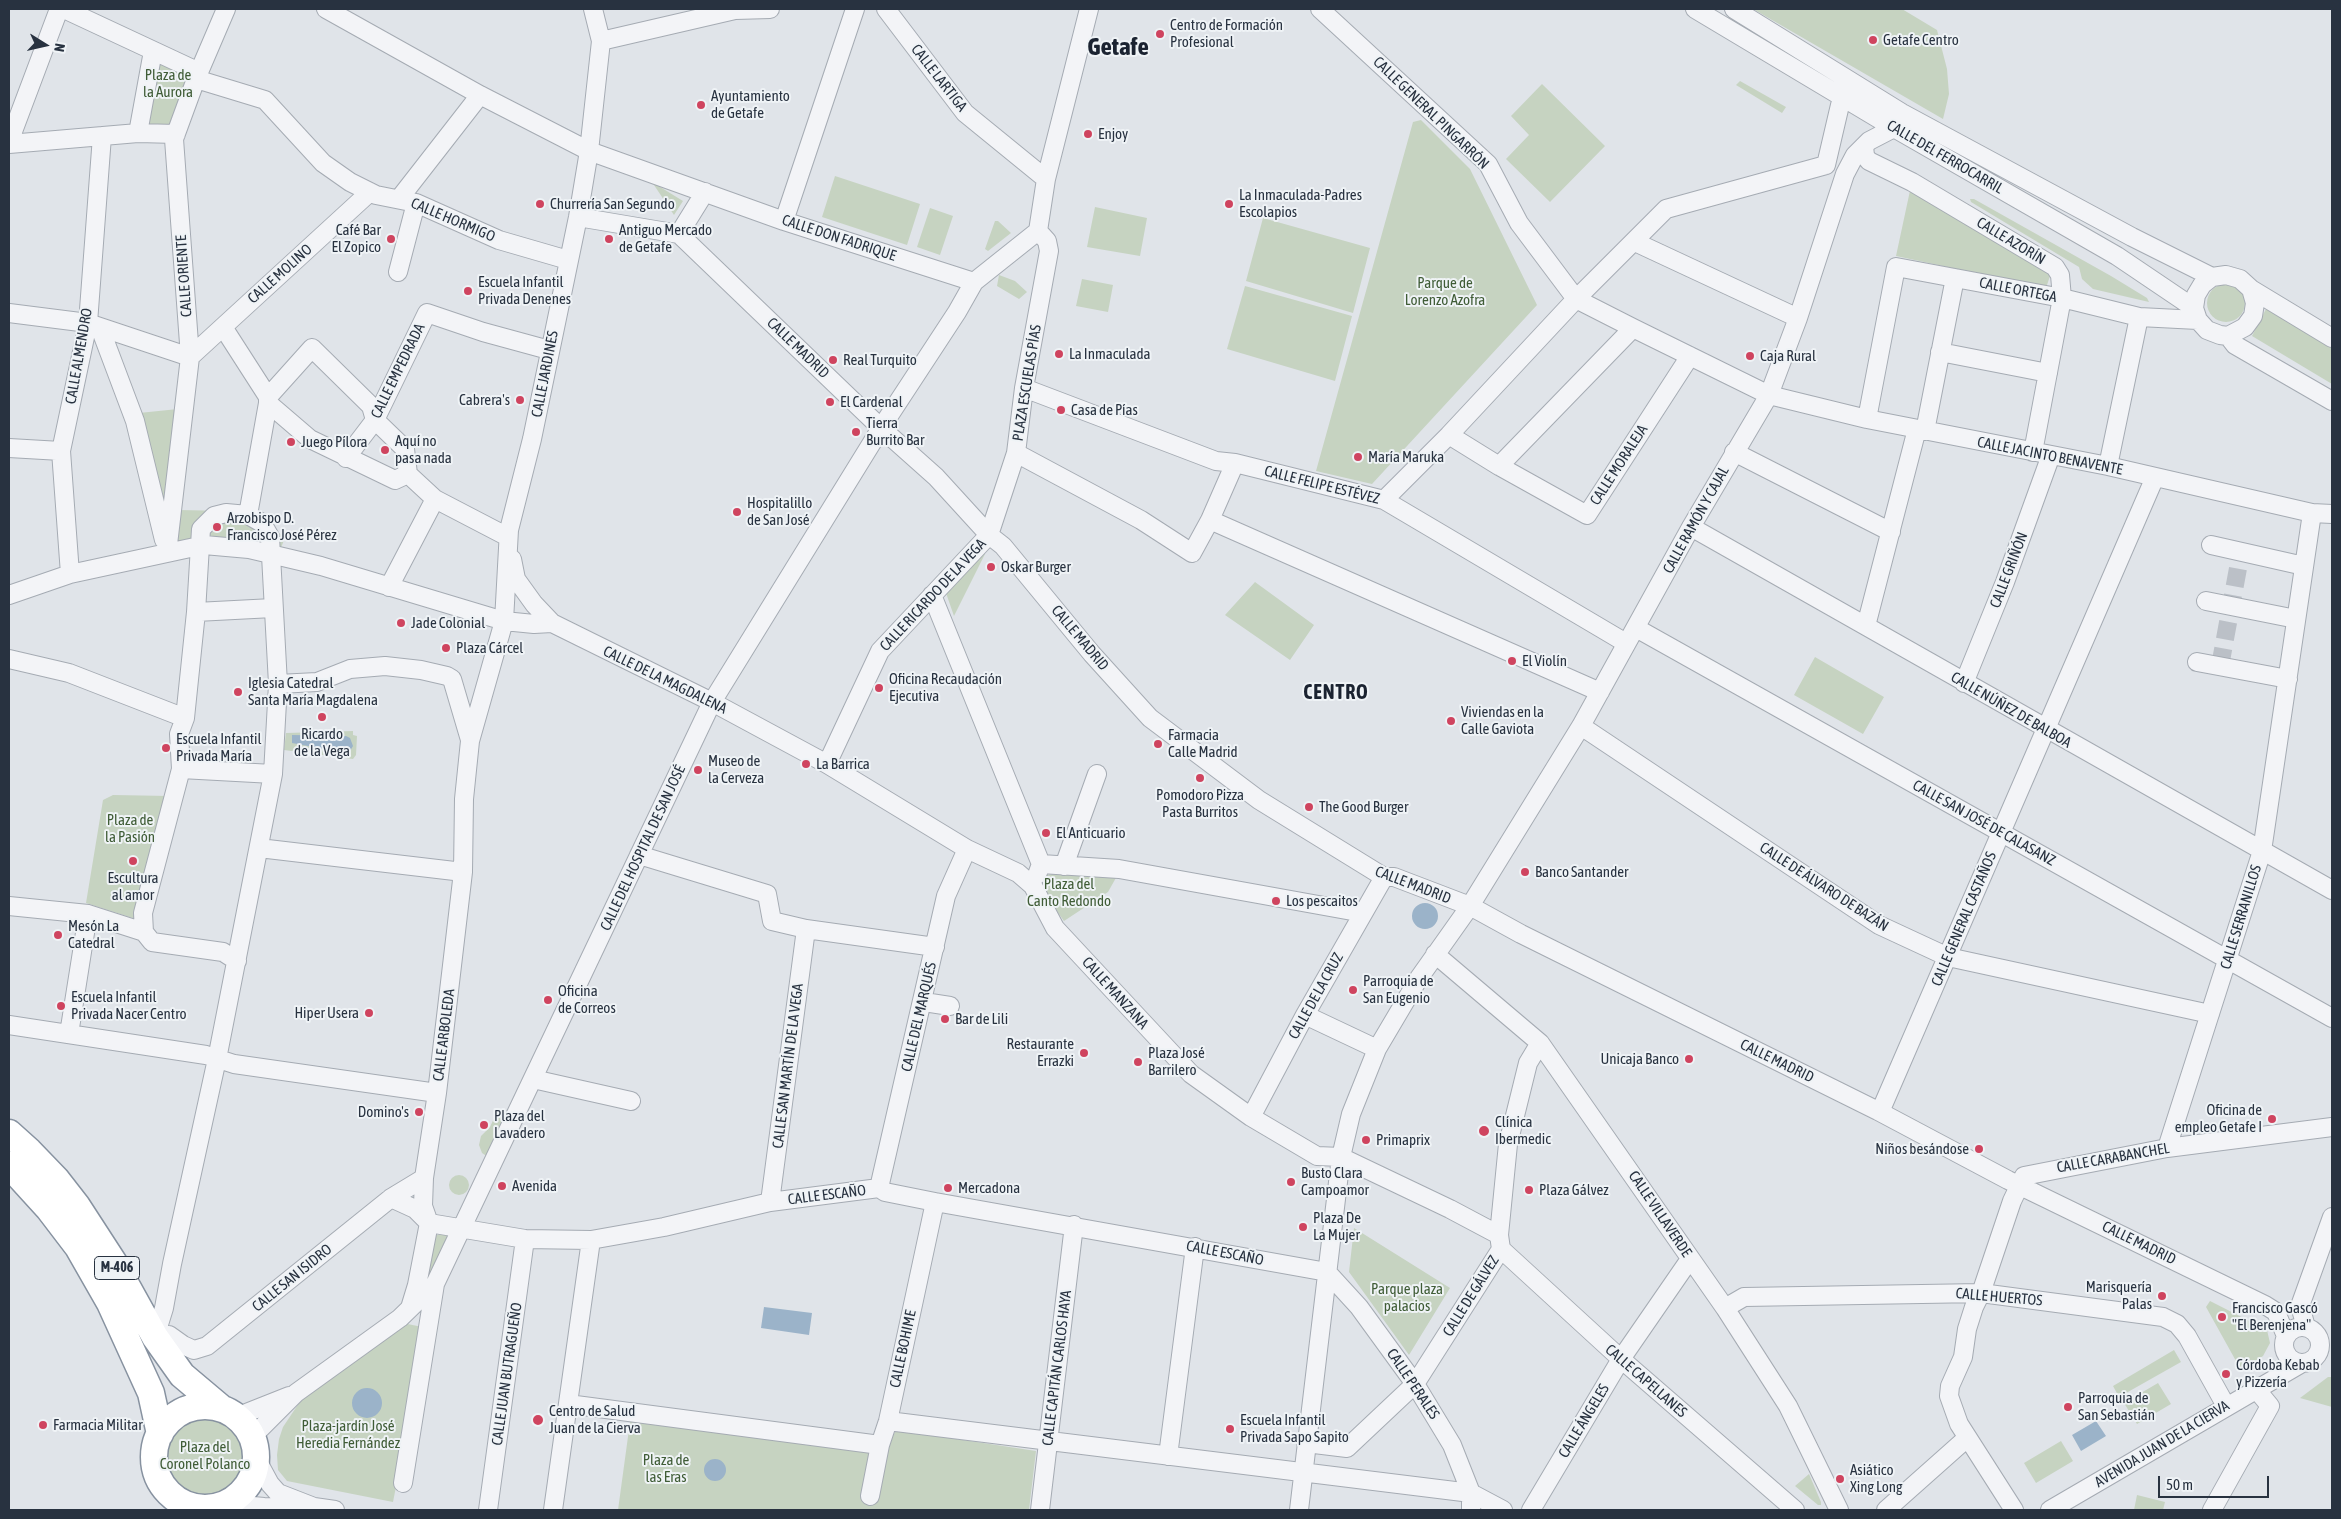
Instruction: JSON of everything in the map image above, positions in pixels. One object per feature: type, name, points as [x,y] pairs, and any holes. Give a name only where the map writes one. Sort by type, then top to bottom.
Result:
[{"type":"highway","name":"M-406","points":[[9,1134],[36,1158],[77,1206],[114,1263],[155,1336],[182,1375],[228,1412],[254,1448]]},
{"type":"highway","name":"M-406","points":[[9,1165],[49,1209],[78,1247],[110,1303],[151,1393],[160,1434]]},
{"type":"highway","name":"M-406","points":[[225,1507],[181,1507],[158,1477],[154,1460],[160,1434],[170,1420],[182,1412],[198,1406],[228,1412]]},
{"type":"highway","points":[[225,1507],[243,1492],[251,1479],[254,1448]]},
{"type":"street","points":[[59,9],[9,143],[138,133],[176,134]]},
{"type":"street","name":"CALLE HORMIGO","points":[[64,9],[153,50],[197,75],[265,100],[323,163],[350,182],[370,192],[407,201],[499,240],[568,260]]},
{"type":"street","name":"CALLE ORIENTE","points":[[167,552],[190,357],[174,139],[197,75],[226,9]]},
{"type":"street","name":"CALLE DON FADRIQUE","points":[[326,9],[480,96],[589,151],[784,221],[974,282]]},
{"type":"street","points":[[593,9],[601,41],[735,10],[770,9]]},
{"type":"street","points":[[784,221],[855,9]]},
{"type":"street","name":"CALLE LARTIGA","points":[[886,9],[965,113],[1046,179]]},
{"type":"street","points":[[974,282],[1038,231],[1046,179],[1089,9]]},
{"type":"street","name":"CALLE GENERAL PINGARRÓN","points":[[1320,9],[1488,164],[1519,223],[1576,299],[1769,395]]},
{"type":"street","name":"CALLE DEL FERROCARRIL","points":[[1695,9],[1894,128],[2117,256],[2196,314]]},
{"type":"street","name":"CALLE DEL FERROCARRIL","points":[[1734,9],[1902,113],[2132,237],[2212,277]]},
{"type":"street","name":"CALLE JARDINES","points":[[504,621],[508,537],[532,440],[578,217],[589,151],[601,41]]},
{"type":"street","points":[[138,133],[153,50]]},
{"type":"street","points":[[398,272],[407,201],[480,96]]},
{"type":"street","points":[[1826,165],[1840,105]]},
{"type":"street","name":"CALLE RAMÓN Y CAJAL","points":[[1299,1510],[1341,1157],[1352,1114],[1378,1049],[1435,954],[1470,906],[1581,726],[1734,452],[1769,395],[1798,318],[1845,174],[1855,155],[1869,141],[1894,128]]},
{"type":"street","name":"CALLE ALMENDRO","points":[[70,574],[61,450],[94,326],[102,136]]},
{"type":"street","name":"CALLE AZORÍN","points":[[1864,146],[1865,156],[1879,168],[1912,182],[2055,267],[2060,275],[2062,298],[2033,452]]},
{"type":"street","points":[[1384,500],[1449,435],[1576,299],[1666,209],[1826,165],[1845,174]]},
{"type":"street","name":"CALLE MOLINO","points":[[190,357],[370,192]]},
{"type":"street","points":[[578,217],[679,234],[705,192]]},
{"type":"street","name":"PLAZA ESCUELAS PÍAS","points":[[989,535],[1016,453],[1024,388],[1049,251],[1047,241],[1038,231]]},
{"type":"street","name":"CALLE MADRID","points":[[679,234],[881,428],[936,477],[989,535],[1003,546],[1092,654],[1150,718],[1259,800],[1384,877],[1394,877],[1470,906],[1530,938],[1880,1112],[2020,1185],[2265,1305],[2276,1312],[2286,1345]]},
{"type":"street","points":[[1635,242],[1798,318]]},
{"type":"street","name":"CALLE ORTEGA","points":[[1867,420],[1896,267],[2062,298],[2139,317],[2196,314]]},
{"type":"street","points":[[2251,289],[2255,303],[2253,316],[2245,327],[2228,336],[2207,330],[2196,314],[2196,295],[2202,285],[2212,277],[2226,275],[2240,279],[2251,289],[2332,338]]},
{"type":"street","points":[[1866,626],[1921,430],[1940,352],[1955,278]]},
{"type":"street","name":"CALLE DEL HOSPITAL DE SAN JOSÉ","points":[[403,1483],[435,1284],[712,702],[881,428],[957,312],[974,282]]},
{"type":"street","points":[[9,313],[94,326],[190,357]]},
{"type":"street","name":"CALLE EMPEDRADA","points":[[346,458],[375,420],[427,313],[482,332],[550,350]]},
{"type":"street","points":[[2108,466],[2139,317]]},
{"type":"street","points":[[94,326],[135,421],[167,552]]},
{"type":"street","points":[[223,327],[268,400],[310,439],[395,480],[408,474]]},
{"type":"street","points":[[1499,466],[1633,328]]},
{"type":"street","points":[[2228,336],[2235,345],[2332,402]]},
{"type":"street","points":[[248,515],[268,400],[312,348],[371,406],[375,420],[405,449],[408,474],[435,498],[508,537]]},
{"type":"street","points":[[1940,352],[2048,373]]},
{"type":"street","name":"CALLE MORALEJA","points":[[1449,435],[1499,466],[1587,515],[1690,356]]},
{"type":"street","name":"CALLE FELIPE ESTÉVEZ","points":[[1024,388],[1216,461],[1235,463],[1384,500],[1626,643]]},
{"type":"street","name":"CALLE JACINTO BENAVENTE","points":[[1769,395],[1867,420],[2108,466],[2312,513],[2332,514]]},
{"type":"street","points":[[9,448],[61,450]]},
{"type":"street","points":[[1734,452],[1891,532]]},
{"type":"street","points":[[1016,453],[1141,520],[1192,553],[1210,520],[1235,463]]},
{"type":"street","name":"CALLE GRIÑÓN","points":[[1964,683],[2005,582],[2051,456]]},
{"type":"street","name":"CALLE GENERAL CASTAÑOS","points":[[1880,1112],[2155,477]]},
{"type":"street","points":[[389,587],[435,498]]},
{"type":"street","points":[[144,932],[143,913],[181,769],[179,734],[185,718],[202,546],[201,529],[214,516],[226,513],[248,515],[262,523],[270,537],[268,553],[278,684],[273,774],[218,1059],[172,1264],[164,1308],[155,1336]]},
{"type":"street","name":"CALLE SERRANILLOS","points":[[2167,1148],[2262,850],[2312,513]]},
{"type":"street","points":[[1210,520],[1600,692]]},
{"type":"street","name":"CALLE NÚÑEZ DE BALBOA","points":[[1691,528],[2332,890]]},
{"type":"street","name":"CALLE RICARDO DE LA VEGA","points":[[827,764],[880,651],[989,535]]},
{"type":"street","name":"CALLE JARDINES","points":[[508,537],[516,578],[534,604],[552,623]]},
{"type":"street","points":[[2211,545],[2304,566]]},
{"type":"street","name":"CALLE DE LA MAGDALENA","points":[[9,595],[70,574],[167,552],[202,546],[249,548],[504,621],[534,624],[552,623],[712,702],[827,764],[967,849],[1018,873],[1033,886]]},
{"type":"street","points":[[932,595],[1041,864],[1033,886]]},
{"type":"street","points":[[2206,601],[2296,619]]},
{"type":"street","points":[[196,612],[273,608]]},
{"type":"street","name":"CALLE ARBOLEDA","points":[[409,1310],[417,1285],[429,1223],[423,1206],[424,1178],[437,1093],[463,872],[464,799],[470,741],[504,621]]},
{"type":"street","name":"CALLE SAN JOSÉ DE CALASANZ","points":[[1636,628],[2332,1018]]},
{"type":"street","points":[[9,660],[69,673],[185,718]]},
{"type":"street","points":[[2197,662],[2288,679]]},
{"type":"street","points":[[278,684],[317,682],[350,669],[385,666],[421,670],[448,676],[452,680],[470,741]]},
{"type":"street","name":"CALLE DE ÁLVARO DE BAZÁN","points":[[1581,726],[1879,926],[1948,957],[2210,1014]]},
{"type":"street","points":[[181,769],[273,774]]},
{"type":"street","points":[[1064,866],[1097,774]]},
{"type":"street","points":[[259,848],[463,872]]},
{"type":"street","name":"CALLE DEL MARQUÉS","points":[[879,1188],[924,1002],[946,896],[967,849]]},
{"type":"street","points":[[639,855],[767,894],[772,921],[806,929],[935,948]]},
{"type":"street","points":[[1041,864],[1118,869],[1363,913]]},
{"type":"street","name":"CALLE DE LA CRUZ","points":[[1251,1117],[1305,1015],[1384,877]]},
{"type":"street","name":"CALLE MANZANA","points":[[1033,886],[1054,928],[1190,1074],[1251,1117],[1317,1156],[1341,1157]]},
{"type":"street","points":[[9,906],[88,914],[144,932],[152,942],[223,952],[237,961]]},
{"type":"street","points":[[69,1034],[88,914]]},
{"type":"street","name":"CALLE SAN MARTÍN DE LA VEGA","points":[[770,1202],[806,929]]},
{"type":"street","name":"CALLE VILLAVERDE","points":[[1435,954],[1540,1043],[1725,1308],[1788,1406],[1839,1510]]},
{"type":"street","points":[[924,1002],[950,1006]]},
{"type":"street","points":[[1305,1015],[1378,1049]]},
{"type":"street","points":[[9,1025],[206,1055],[234,1064],[437,1093]]},
{"type":"street","name":"CALLE DE GÁLVEZ","points":[[1306,1443],[1347,1448],[1415,1384],[1500,1242],[1508,1144],[1528,1063],[1540,1043]]},
{"type":"street","points":[[533,1079],[631,1101]]},
{"type":"street","name":"CALLE CARABANCHEL","points":[[2020,1185],[2024,1176],[2167,1148],[2332,1126]]},
{"type":"street","name":"CALLE CAPELLANES","points":[[1341,1157],[1450,1209],[1500,1242],[1621,1359],[1795,1510]]},
{"type":"street","name":"CALLE SAN ISIDRO","points":[[155,1336],[169,1335],[194,1350],[207,1346],[392,1198],[424,1178]]},
{"type":"street","points":[[2014,1510],[1959,1424],[1949,1396],[1950,1386],[1963,1357],[1967,1329],[1974,1307],[1981,1293],[2020,1185]]},
{"type":"street","name":"CALLE ESCAÑO","points":[[392,1198],[415,1209],[429,1223],[462,1230],[525,1239],[591,1240],[664,1227],[770,1202],[879,1188],[885,1192],[935,1202],[1074,1225],[1327,1272]]},
{"type":"street","name":"CALLE BOHIME","points":[[870,1496],[935,1202]]},
{"type":"street","points":[[2321,1342],[2300,1306],[2332,1217]]},
{"type":"street","name":"CALLE CAPITÁN CARLOS HAYA","points":[[1040,1510],[1074,1225]]},
{"type":"street","name":"CALLE JUAN BUTRAGUEÑO","points":[[488,1510],[525,1239]]},
{"type":"street","points":[[553,1510],[591,1240]]},
{"type":"street","points":[[1168,1456],[1195,1247]]},
{"type":"street","name":"CALLE ÁNGELES","points":[[1531,1510],[1621,1359],[1690,1258]]},
{"type":"street","name":"CALLE PERALES","points":[[1327,1272],[1359,1308],[1415,1384],[1452,1445],[1471,1502]]},
{"type":"street","name":"CALLE DEL HOSPITAL DE SAN JOSÉ","points":[[409,1310],[435,1284]]},
{"type":"street","name":"CALLE HUERTOS","points":[[1725,1308],[1744,1297],[1981,1293],[2163,1317],[2177,1324],[2187,1336],[2226,1406]]},
{"type":"street","points":[[314,1507],[278,1493],[270,1484],[254,1448],[296,1393],[409,1310],[428,1323]]},
{"type":"street","points":[[2275,1377],[2294,1328],[2321,1342]]},
{"type":"street","name":"AVENIDA JUAN DE LA CIERVA","points":[[2050,1510],[2275,1377],[2302,1363],[2308,1362],[2321,1342]]},
{"type":"street","points":[[2286,1345],[2296,1362],[2302,1363]]},
{"type":"street","points":[[2212,1510],[2270,1406],[2256,1389]]},
{"type":"street","points":[[228,1412],[296,1393]]},
{"type":"street","points":[[568,1404],[880,1445]]},
{"type":"street","points":[[888,1420],[1303,1473],[1471,1502],[1503,1510]]},
{"type":"street","points":[[1886,1510],[1967,1438]]},
{"type":"street","points":[[225,1507],[314,1507],[335,1510]]},
{"type":"green space","points":[[1753,9],[1902,9],[1937,30],[1947,69],[1949,94],[1943,119]]},
{"type":"green space","name":"Plaza de la Aurora","points":[[152,57],[188,75],[170,132],[139,128]]},
{"type":"green space","points":[[1740,81],[1786,107],[1782,113],[1736,85]]},
{"type":"green space","points":[[1542,84],[1605,146],[1550,202],[1506,159],[1529,135],[1511,116]]},
{"type":"green space","name":"Parque de Lorenzo Azofra","points":[[1421,120],[1470,169],[1537,305],[1372,484],[1316,471],[1413,122]]},
{"type":"green space","points":[[835,176],[920,204],[907,245],[822,217]]},
{"type":"green space","points":[[652,182],[683,201],[674,215]]},
{"type":"green space","points":[[1911,186],[2052,270],[2046,288],[1896,256]]},
{"type":"green space","points":[[1970,199],[1974,199],[2111,276],[2147,298],[2149,302],[2093,289],[2082,279],[2079,267],[1971,202]]},
{"type":"green space","points":[[1095,207],[1147,218],[1140,256],[1087,247]]},
{"type":"green space","points":[[930,208],[953,216],[940,255],[917,247]]},
{"type":"green space","points":[[1263,218],[1370,248],[1353,313],[1246,281]]},
{"type":"green space","points":[[995,221],[998,221],[1011,233],[988,251],[985,249]]},
{"type":"green space","points":[[999,275],[1015,281],[1027,292],[1019,299],[997,286]]},
{"type":"green space","points":[[1082,279],[1113,285],[1108,312],[1076,306]]},
{"type":"green space","points":[[2226,284],[2239,290],[2245,303],[2239,316],[2226,322],[2213,316],[2207,303],[2213,290]]},
{"type":"green space","points":[[1245,286],[1352,316],[1335,381],[1227,349]]},
{"type":"green space","points":[[2266,309],[2332,348],[2332,384],[2252,336]]},
{"type":"green space","points":[[178,409],[165,519],[139,413]]},
{"type":"green space","points":[[178,510],[231,511],[265,521],[285,538],[280,550],[176,546]]},
{"type":"green space","points":[[982,551],[985,554],[954,616],[946,593]]},
{"type":"green space","points":[[1255,582],[1314,625],[1290,660],[1225,615]]},
{"type":"green space","points":[[1815,657],[1884,697],[1863,734],[1794,695]]},
{"type":"green space","points":[[353,731],[353,735],[357,736],[356,755],[353,759],[284,750],[286,733]]},
{"type":"green space","name":"Plaza de la Pasión","points":[[113,795],[170,796],[139,920],[86,903],[103,800]]},
{"type":"green space","name":"Plaza del Canto Redondo","points":[[1068,871],[1117,876],[1108,892],[1064,921],[1050,902],[1042,876]]},
{"type":"green space","points":[[496,1114],[507,1115],[488,1157],[482,1153],[479,1145],[481,1136],[490,1127]]},
{"type":"green space","points":[[459,1175],[466,1178],[469,1185],[466,1192],[459,1195],[452,1192],[449,1185],[452,1178]]},
{"type":"green space","name":"Parque plaza palacios","points":[[1354,1228],[1450,1288],[1409,1355],[1349,1272]]},
{"type":"green space","points":[[440,1234],[452,1236],[427,1281],[434,1236]]},
{"type":"green space","points":[[2210,1301],[2267,1330],[2270,1343],[2263,1356],[2241,1370],[2206,1307]]},
{"type":"green space","name":"Plaza-jardín José Heredia Fernández","points":[[398,1322],[427,1328],[393,1502],[287,1481],[278,1470],[279,1439],[283,1427],[301,1400]]},
{"type":"green space","points":[[2174,1350],[2181,1362],[2119,1397],[2113,1386]]},
{"type":"green space","points":[[2328,1377],[2332,1377],[2332,1407],[2300,1398]]},
{"type":"green space","points":[[2158,1383],[2171,1404],[2137,1424],[2124,1403]]},
{"type":"green space","name":"Plaza del Coronel Polanco","points":[[205,1415],[220,1418],[233,1427],[242,1440],[245,1455],[242,1470],[233,1483],[220,1492],[205,1495],[190,1492],[177,1483],[168,1470],[165,1455],[168,1440],[177,1427],[190,1418]]},
{"type":"green space","name":"Plaza de las Eras","points":[[630,1422],[879,1452],[897,1430],[1036,1451],[1029,1510],[618,1510]]},
{"type":"green space","points":[[2061,1441],[2073,1461],[2036,1483],[2024,1463]]},
{"type":"green space","points":[[1809,1474],[1821,1505],[1818,1505],[1795,1486]]},
{"type":"green space","points":[[2137,1495],[2165,1502],[2163,1510],[2134,1510]]},
{"type":"water","points":[[292,735],[346,736],[350,738],[353,746],[346,753],[292,743]]},
{"type":"water","points":[[1425,903],[1434,907],[1438,916],[1434,925],[1425,929],[1416,925],[1412,916],[1416,907]]},
{"type":"water","points":[[764,1307],[812,1313],[809,1335],[761,1328]]},
{"type":"water","points":[[367,1388],[373,1389],[381,1397],[381,1409],[373,1417],[367,1418],[361,1417],[353,1409],[352,1403],[353,1397],[361,1389]]},
{"type":"water","points":[[2096,1421],[2106,1436],[2081,1451],[2072,1435]]},
{"type":"water","points":[[715,1459],[723,1462],[726,1470],[723,1478],[715,1481],[707,1478],[704,1470],[707,1462]]},
{"type":"tunnel","points":[[2220,666],[2241,552]]},
{"type":"place","name":"Centro de Formación Profesional","points":[[1160,34]]},
{"type":"place","name":"Getafe Centro","points":[[1873,40]]},
{"type":"place","name":"Ayuntamiento de Getafe","points":[[701,105]]},
{"type":"place","name":"Enjoy","points":[[1088,134]]},
{"type":"place","name":"Churrería San Segundo","points":[[540,204]]},
{"type":"place","name":"La Inmaculada-Padres Escolapios","points":[[1229,204]]},
{"type":"place","name":"Café Bar El Zopico","points":[[391,239]]},
{"type":"place","name":"Antiguo Mercado de Getafe","points":[[609,239]]},
{"type":"place","name":"Escuela Infantil Privada Denenes","points":[[468,291]]},
{"type":"place","name":"La Inmaculada","points":[[1059,354]]},
{"type":"place","name":"Caja Rural","points":[[1750,356]]},
{"type":"place","name":"Real Turquito","points":[[833,360]]},
{"type":"place","name":"Cabrera's","points":[[520,400]]},
{"type":"place","name":"El Cardenal","points":[[830,402]]},
{"type":"place","name":"Casa de Pías","points":[[1061,410]]},
{"type":"place","name":"Tierra Burrito Bar","points":[[856,432]]},
{"type":"place","name":"Juego Pílora","points":[[291,442]]},
{"type":"place","name":"Aquí no pasa nada","points":[[385,450]]},
{"type":"place","name":"María Maruka","points":[[1358,457]]},
{"type":"place","name":"Hospitalillo de San José","points":[[737,512]]},
{"type":"place","name":"Arzobispo D. Francisco José Pérez","points":[[217,527]]},
{"type":"place","name":"Oskar Burger","points":[[991,567]]},
{"type":"place","name":"Jade Colonial","points":[[401,623]]},
{"type":"place","name":"Plaza Cárcel","points":[[446,648]]},
{"type":"place","name":"El Violín","points":[[1512,661]]},
{"type":"place","name":"Oficina Recaudación Ejecutiva","points":[[879,688]]},
{"type":"place","name":"Iglesia Catedral Santa María Magdalena","points":[[238,692]]},
{"type":"place","name":"Ricardo de la Vega","points":[[322,717]]},
{"type":"place","name":"Viviendas en la Calle Gaviota","points":[[1451,721]]},
{"type":"place","name":"Farmacia Calle Madrid","points":[[1158,744]]},
{"type":"place","name":"Escuela Infantil Privada María","points":[[166,748]]},
{"type":"place","name":"La Barrica","points":[[806,764]]},
{"type":"place","name":"Museo de la Cerveza","points":[[698,770]]},
{"type":"place","name":"Pomodoro Pizza Pasta Burritos","points":[[1200,778]]},
{"type":"place","name":"The Good Burger","points":[[1309,807]]},
{"type":"place","name":"El Anticuario","points":[[1046,833]]},
{"type":"place","name":"Escultura al amor","points":[[133,861]]},
{"type":"place","name":"Banco Santander","points":[[1525,872]]},
{"type":"place","name":"Los pescaitos","points":[[1276,901]]},
{"type":"place","name":"Mesón La Catedral","points":[[58,935]]},
{"type":"place","name":"Parroquia de San Eugenio","points":[[1353,990]]},
{"type":"place","name":"Oficina de Correos","points":[[548,1000]]},
{"type":"place","name":"Escuela Infantil Privada Nacer Centro","points":[[61,1006]]},
{"type":"place","name":"Hiper Usera","points":[[369,1013]]},
{"type":"place","name":"Bar de Lili","points":[[945,1019]]},
{"type":"place","name":"Restaurante Errazki","points":[[1084,1053]]},
{"type":"place","name":"Unicaja Banco","points":[[1689,1059]]},
{"type":"place","name":"Plaza José Barrilero","points":[[1138,1062]]},
{"type":"place","name":"Domino's","points":[[419,1112]]},
{"type":"place","name":"Oficina de empleo Getafe I","points":[[2272,1119]]},
{"type":"place","name":"Plaza del Lavadero","points":[[484,1125]]},
{"type":"place","name":"Clínica Ibermedic","points":[[1484,1131]]},
{"type":"place","name":"Primaprix","points":[[1366,1140]]},
{"type":"place","name":"Niños besándose","points":[[1979,1149]]},
{"type":"place","name":"Busto Clara Campoamor","points":[[1291,1182]]},
{"type":"place","name":"Avenida","points":[[502,1186]]},
{"type":"place","name":"Mercadona","points":[[948,1188]]},
{"type":"place","name":"Plaza Gálvez","points":[[1529,1190]]},
{"type":"place","name":"Plaza De La Mujer","points":[[1303,1227]]},
{"type":"place","name":"Marisquería Palas","points":[[2162,1296]]},
{"type":"place","name":"Francisco Gascó \"El Berenjena\"","points":[[2222,1317]]},
{"type":"place","name":"Córdoba Kebab y Pizzería","points":[[2226,1374]]},
{"type":"place","name":"Parroquia de San Sebastián","points":[[2068,1407]]},
{"type":"place","name":"Centro de Salud Juan de la Cierva","points":[[538,1420]]},
{"type":"place","name":"Farmacia Militar","points":[[43,1425]]},
{"type":"place","name":"Escuela Infantil Privada Sapo Sapito","points":[[1230,1429]]},
{"type":"place","name":"Asiático Xing Long","points":[[1840,1479]]},
{"type":"district","name":"Getafe","points":[[1118,47]]},
{"type":"district","name":"CENTRO","points":[[1336,693]]}]
